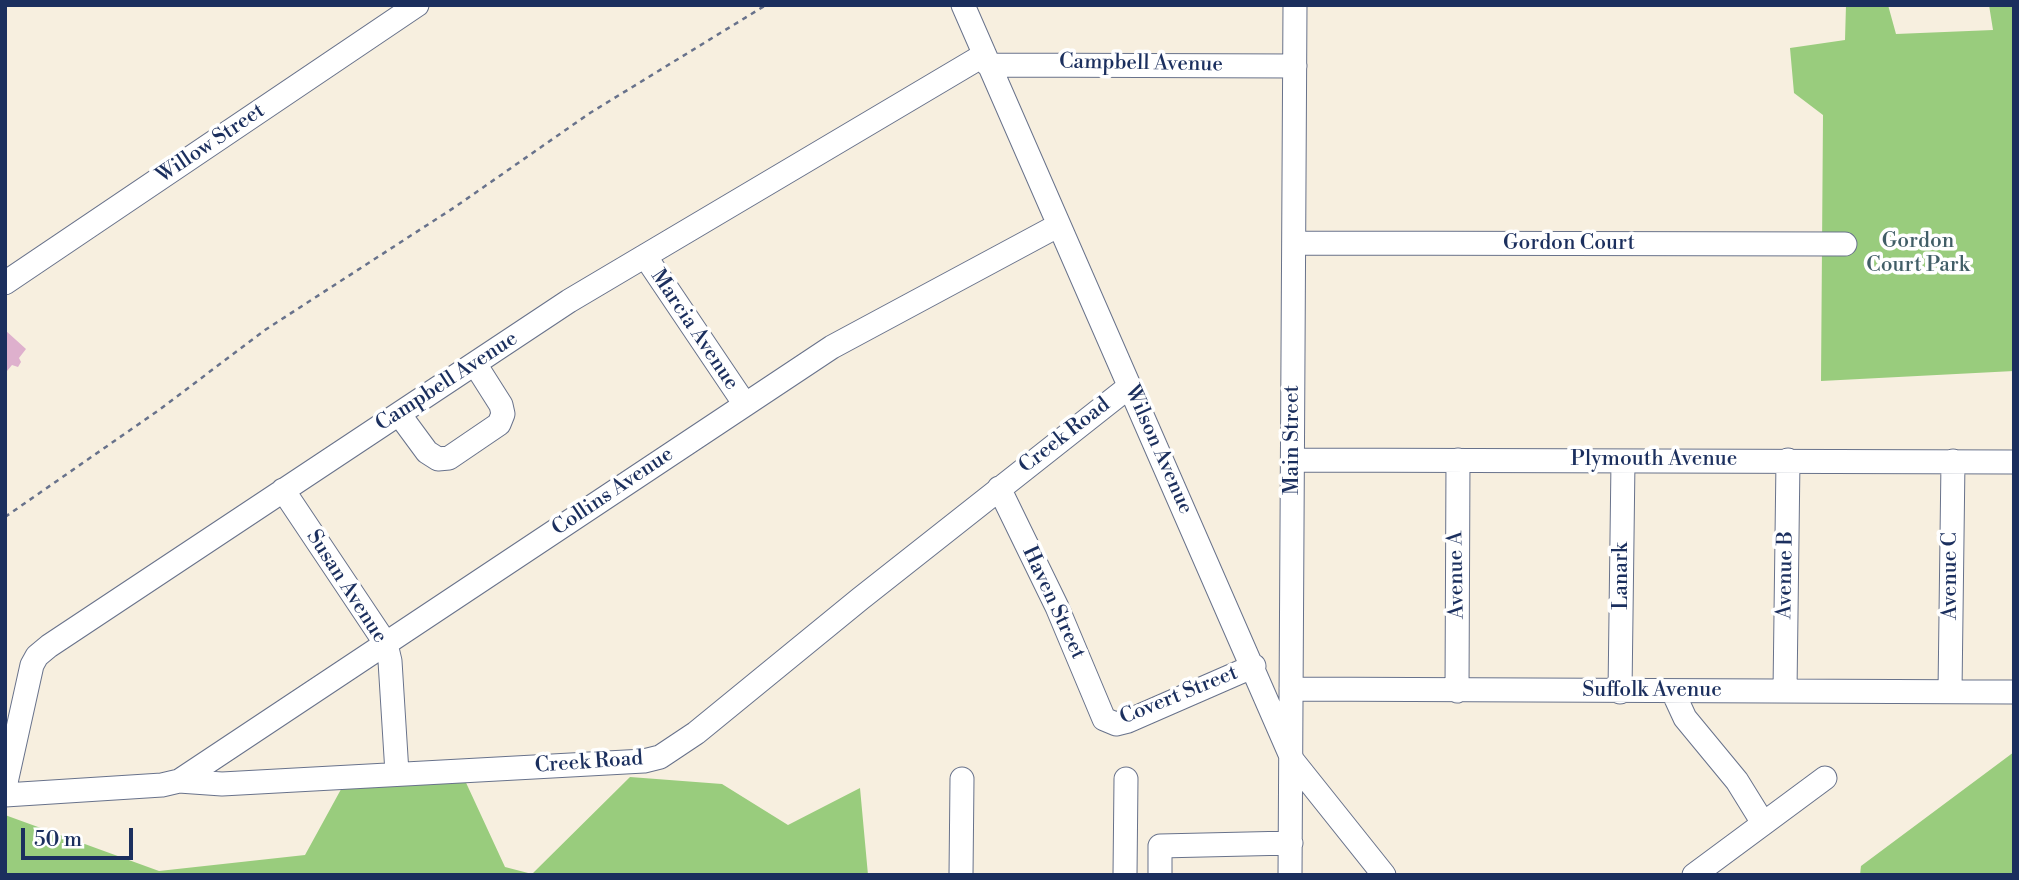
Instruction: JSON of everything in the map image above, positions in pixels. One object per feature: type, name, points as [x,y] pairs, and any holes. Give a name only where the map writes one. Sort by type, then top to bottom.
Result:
[{"type":"street","name":"Willow Street","points":[[5,283],[417,5]]},
{"type":"street","name":"Wilson Avenue","points":[[963,5],[1254,666],[1293,761],[1384,875]]},
{"type":"street","name":"Main Street","points":[[1290,875],[1293,761],[1291,689],[1295,5]]},
{"type":"street","name":"Campbell Avenue","points":[[5,787],[32,665],[37,656],[283,490],[645,256],[986,60],[1295,66]]},
{"type":"street","name":"Collins Avenue","points":[[179,780],[832,347],[1059,225]]},
{"type":"street","name":"Gordon Court","points":[[1294,243],[1845,244]]},
{"type":"street","name":"Marcia Avenue","points":[[645,256],[744,403]]},
{"type":"street","points":[[399,414],[427,452],[438,459],[449,458],[499,424],[503,414],[501,405],[475,364]]},
{"type":"street","name":"Creek Road","points":[[5,795],[162,785],[179,780],[222,784],[644,761],[660,757],[696,733],[999,488],[1130,386]]},
{"type":"street","name":"Plymouth Avenue","points":[[1293,460],[2014,462]]},
{"type":"street","name":"Avenue A","points":[[1457,691],[1458,460]]},
{"type":"street","name":"Avenue B","points":[[1785,691],[1787,460]]},
{"type":"street","name":"Lanark","points":[[1620,692],[1623,461]]},
{"type":"street","name":"Avenue C","points":[[1950,691],[1953,461]]},
{"type":"street","name":"Haven Street","points":[[999,488],[1057,607],[1104,719]]},
{"type":"street","name":"Susan Avenue","points":[[283,490],[386,644],[390,661],[397,774]]},
{"type":"street","name":"Covert Street","points":[[1104,719],[1116,724],[1128,721],[1254,666]]},
{"type":"street","name":"Suffolk Avenue","points":[[1291,689],[2014,692]]},
{"type":"street","points":[[1673,692],[1685,718],[1737,781],[1763,823]]},
{"type":"street","points":[[1694,875],[1825,778]]},
{"type":"street","points":[[961,875],[962,779]]},
{"type":"street","points":[[1125,875],[1126,779]]},
{"type":"street","points":[[1160,875],[1160,846],[1291,843]]},
{"type":"path","points":[[5,517],[145,421],[265,330],[455,207],[590,113],[766,5]]},
{"type":"green space","name":"Gordon Court Park","points":[[1846,5],[1888,5],[1896,34],[1993,30],[1989,5],[2014,5],[2014,371],[1821,381],[1823,115],[1794,93],[1790,48],[1845,40]]},
{"type":"green space","points":[[2014,752],[2014,875],[1860,875],[1861,866]]},
{"type":"green space","points":[[462,774],[505,867],[532,874],[630,777],[722,784],[788,825],[860,788],[868,875],[5,875],[5,815],[159,871],[305,855],[345,782]]},
{"type":"building","points":[[5,330],[26,349],[19,358],[21,362],[18,367],[12,365],[7,371]]}]
